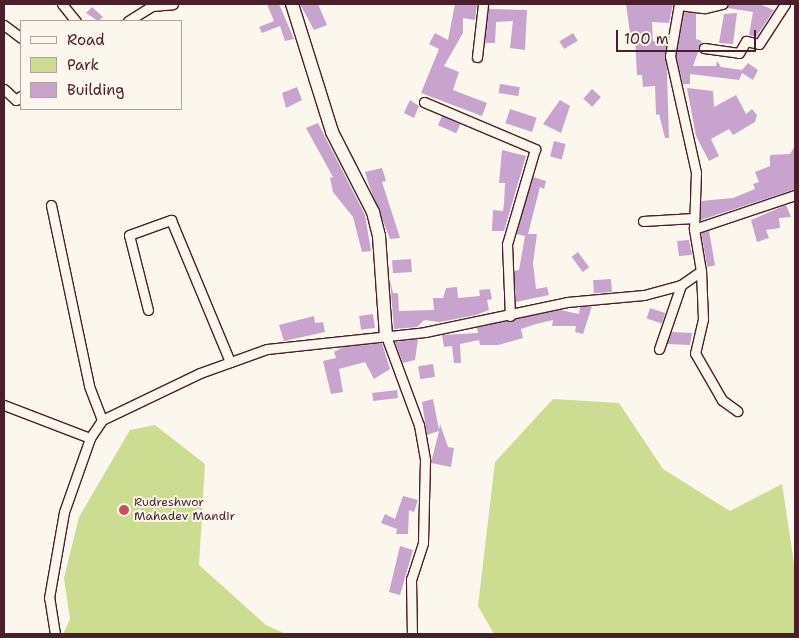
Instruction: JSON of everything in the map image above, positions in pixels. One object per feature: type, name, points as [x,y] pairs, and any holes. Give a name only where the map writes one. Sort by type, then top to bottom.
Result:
[{"type":"street","points":[[62,4],[75,20]]},
{"type":"street","points":[[130,20],[152,6],[173,4]]},
{"type":"street","points":[[292,4],[332,132],[372,212],[386,336],[419,425],[425,460],[423,543],[411,579],[412,634]]},
{"type":"street","points":[[477,57],[482,4]]},
{"type":"street","points":[[724,4],[705,8],[679,4],[670,56],[696,172],[694,229],[701,271],[703,319],[695,353],[722,400],[737,411]]},
{"type":"street","points":[[704,48],[739,53],[746,41],[759,44],[786,4]]},
{"type":"street","points":[[4,25],[20,37]]},
{"type":"street","points":[[4,90],[16,100],[20,97]]},
{"type":"street","points":[[424,102],[535,149],[507,244],[510,316]]},
{"type":"street","points":[[694,229],[795,195]]},
{"type":"street","points":[[52,205],[89,386],[102,420]]},
{"type":"street","points":[[643,221],[694,218]]},
{"type":"street","points":[[148,310],[129,235],[170,220],[230,362]]},
{"type":"street","points":[[55,634],[49,598],[55,554],[64,512],[90,438],[102,420],[230,362],[267,349],[386,336],[510,316],[567,302],[634,296],[680,285],[701,271]]},
{"type":"street","points":[[659,350],[680,285]]},
{"type":"street","points":[[4,405],[90,438]]},
{"type":"green space","points":[[553,399],[619,403],[663,469],[730,511],[782,484],[795,570],[795,634],[494,634],[478,606],[495,462]]},
{"type":"green space","points":[[155,425],[205,464],[199,565],[266,625],[286,634],[63,634],[70,619],[64,578],[79,517],[130,430]]},
{"type":"building","points":[[267,4],[279,4],[294,39],[285,41],[280,26],[262,33],[259,27],[274,21]]},
{"type":"building","points":[[300,4],[318,4],[327,25],[314,30]]},
{"type":"building","points":[[455,4],[477,4],[475,20],[463,18],[463,33],[444,66],[459,72],[453,90],[487,103],[482,116],[421,93],[439,49],[429,44],[435,33],[448,40]]},
{"type":"building","points":[[489,4],[490,9],[527,10],[525,50],[510,48],[513,21],[496,22],[495,43],[485,43]]},
{"type":"building","points":[[626,4],[673,4],[669,23],[652,22],[653,41],[666,41],[669,138],[665,138],[659,114],[656,115],[655,86],[643,87],[642,75],[637,75],[635,40],[631,41]]},
{"type":"building","points":[[729,4],[759,4],[774,10],[756,37],[749,35],[753,12],[728,8]]},
{"type":"building","points":[[92,7],[103,17],[96,20],[86,13]]},
{"type":"building","points":[[684,12],[696,13],[696,39],[702,41],[693,66],[716,66],[717,61],[721,67],[742,70],[748,63],[758,70],[753,80],[742,73],[739,80],[690,74],[690,84],[683,84],[676,56]]},
{"type":"building","points":[[737,13],[733,44],[719,43],[724,14]]},
{"type":"building","points":[[573,33],[578,41],[564,49],[559,41]]},
{"type":"building","points":[[500,84],[520,87],[518,96],[499,93]]},
{"type":"building","points":[[297,87],[302,100],[286,108],[282,93]]},
{"type":"building","points":[[687,88],[713,91],[714,107],[736,95],[746,114],[752,109],[757,115],[755,122],[733,135],[729,129],[711,139],[719,156],[709,161],[696,136]]},
{"type":"building","points":[[592,89],[601,97],[592,107],[583,99]]},
{"type":"building","points":[[410,100],[419,106],[414,118],[404,113]]},
{"type":"building","points":[[560,100],[570,106],[561,133],[543,124]]},
{"type":"building","points":[[510,109],[537,118],[532,132],[505,123]]},
{"type":"building","points":[[442,116],[460,124],[456,133],[438,125]]},
{"type":"building","points":[[318,123],[365,215],[371,251],[362,252],[353,217],[333,192],[330,178],[333,177],[306,128]]},
{"type":"building","points":[[554,141],[566,144],[562,159],[550,157]]},
{"type":"building","points":[[795,146],[795,189],[701,220],[701,201],[733,198],[755,189],[753,184],[759,182],[755,172],[770,166],[770,155],[790,154]]},
{"type":"building","points":[[502,150],[526,156],[504,231],[492,231],[493,210],[503,211],[504,204],[505,183],[499,183]]},
{"type":"building","points":[[382,168],[386,181],[382,182],[400,238],[390,239],[365,172]]},
{"type":"building","points":[[533,177],[546,181],[544,189],[540,187],[528,234],[537,234],[533,263],[536,289],[547,287],[549,295],[516,302],[514,271],[519,270],[525,236],[516,234]]},
{"type":"building","points":[[786,205],[791,217],[779,218],[780,228],[766,230],[769,238],[757,242],[751,220]]},
{"type":"building","points":[[709,231],[715,265],[707,267],[701,232]]},
{"type":"building","points":[[689,240],[692,255],[679,256],[677,241]]},
{"type":"building","points":[[578,252],[589,267],[583,272],[572,257]]},
{"type":"building","points":[[411,259],[412,272],[393,273],[392,260]]},
{"type":"building","points":[[611,279],[612,292],[594,293],[593,280]]},
{"type":"building","points":[[390,280],[393,293],[398,293],[399,311],[434,310],[433,298],[443,298],[446,288],[457,287],[458,298],[480,296],[479,290],[490,289],[492,299],[487,300],[489,310],[476,315],[440,322],[424,320],[417,327],[394,329]]},
{"type":"building","points":[[592,306],[583,334],[575,332],[576,326],[552,326],[553,320],[536,324],[521,329],[523,338],[498,345],[480,345],[479,340],[460,344],[461,363],[454,363],[452,346],[444,347],[442,335],[478,333],[477,327],[560,310],[579,314],[580,307]]},
{"type":"building","points":[[650,308],[665,313],[662,323],[647,318]]},
{"type":"building","points":[[373,314],[375,328],[361,330],[359,316]]},
{"type":"building","points":[[314,316],[315,323],[323,322],[325,332],[284,341],[279,325]]},
{"type":"building","points":[[671,332],[692,333],[690,345],[667,344]]},
{"type":"building","points":[[418,339],[415,360],[403,363],[395,342]]},
{"type":"building","points":[[382,343],[390,369],[374,379],[365,362],[339,369],[343,392],[331,394],[323,361],[336,358],[334,352],[343,347]]},
{"type":"building","points":[[433,364],[435,377],[420,379],[418,366]]},
{"type":"building","points":[[397,390],[398,398],[373,401],[372,393]]},
{"type":"building","points":[[433,399],[439,430],[440,424],[448,447],[454,448],[451,467],[431,463],[439,431],[427,435],[422,402]]},
{"type":"building","points":[[403,496],[418,500],[414,512],[409,510],[408,534],[396,534],[397,529],[381,523],[385,514],[395,519]]},
{"type":"building","points":[[400,546],[413,550],[400,595],[389,592]]},
{"type":"place","name":"Rudreshwor Mahadev Mandir","points":[[124,510]]}]
